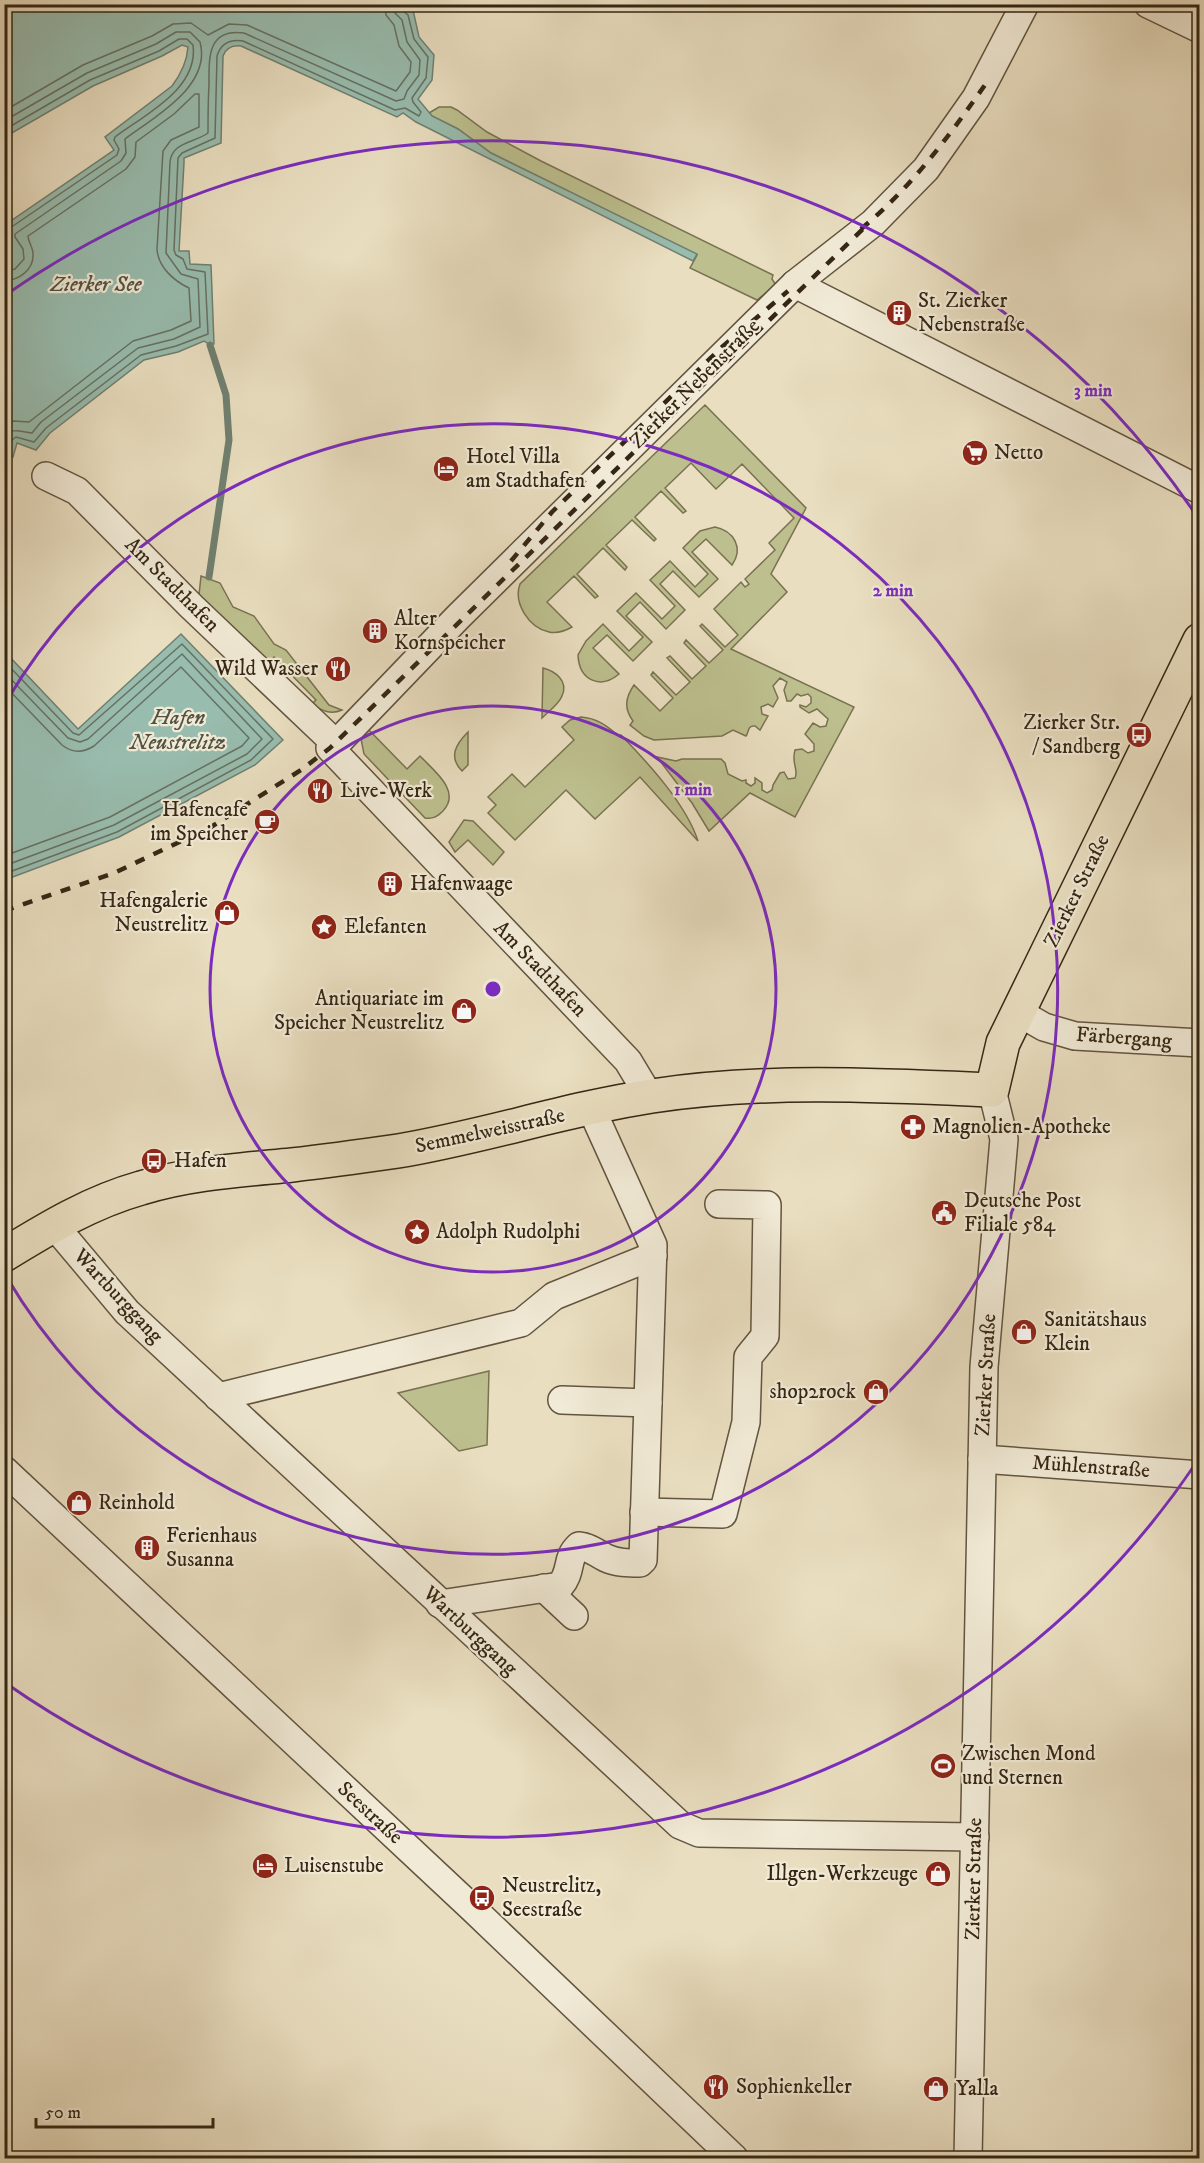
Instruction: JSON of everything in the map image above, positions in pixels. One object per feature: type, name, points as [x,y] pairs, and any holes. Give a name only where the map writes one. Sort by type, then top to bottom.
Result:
[{"type":"main road","name":"Zierker Straße","points":[[992,1090],[1003,1043],[1031,1019],[1200,640]]},
{"type":"main road","name":"Semmelweisstraße","points":[[4,1255],[53,1224],[96,1203],[175,1179],[399,1150],[450,1141],[649,1096],[737,1085],[779,1084],[992,1090]]},
{"type":"street","name":"Zierker Nebenstraße","points":[[336,744],[458,617],[795,284],[873,223],[926,169],[976,98],[1025,4]]},
{"type":"street","points":[[1148,4],[1200,29]]},
{"type":"street","points":[[795,284],[1200,490]]},
{"type":"street","name":"Am Stadthafen","points":[[46,476],[77,491],[192,606],[336,744],[330,748],[628,1061],[649,1096]]},
{"type":"street","name":"Färbergang","points":[[1031,1019],[1075,1036],[1200,1043]]},
{"type":"street","name":"Zierker Straße","points":[[968,2158],[984,1367],[1004,1139],[992,1090]]},
{"type":"street","points":[[440,1604],[560,1586],[568,1577],[571,1557],[579,1546],[588,1546],[619,1563],[642,1562],[653,1245],[591,1108]]},
{"type":"street","points":[[644,1512],[723,1514],[746,1422],[748,1357],[765,1336],[766,1205],[719,1204]]},
{"type":"street","name":"Wartburggang","points":[[53,1224],[127,1312],[680,1826],[699,1833],[975,1837]]},
{"type":"street","points":[[218,1397],[514,1326],[525,1321],[546,1302],[563,1292],[653,1256]]},
{"type":"street","points":[[562,1400],[648,1403]]},
{"type":"street","name":"Mühlenstraße","points":[[982,1459],[1200,1475]]},
{"type":"street","name":"Seestraße","points":[[4,1470],[463,1900],[734,2158]]},
{"type":"street","points":[[544,1588],[574,1616]]},
{"type":"green space","points":[[439,107],[451,107],[457,110],[487,132],[541,161],[773,275],[772,279],[776,285],[757,300],[690,268],[697,255],[491,153],[458,129],[429,113]]},
{"type":"green space","points":[[705,405],[806,508],[771,574],[787,592],[731,649],[854,707],[795,817],[750,793],[709,831],[692,803],[657,757],[676,761],[721,759],[725,763],[728,774],[742,781],[746,780],[746,783],[751,786],[755,783],[755,778],[762,783],[762,790],[767,793],[772,790],[780,773],[784,772],[788,779],[795,778],[795,750],[802,749],[808,753],[814,751],[814,744],[805,734],[813,723],[820,727],[826,726],[828,719],[817,709],[809,713],[800,707],[800,705],[806,707],[811,703],[811,697],[808,694],[801,696],[797,694],[791,701],[787,701],[784,690],[787,682],[780,678],[773,686],[778,698],[773,707],[768,704],[761,707],[762,714],[768,716],[760,730],[752,726],[746,736],[733,730],[722,736],[654,740],[644,736],[630,725],[633,721],[628,712],[627,699],[634,685],[660,711],[673,698],[651,675],[653,672],[676,695],[690,682],[667,658],[670,656],[692,679],[706,666],[684,643],[686,640],[709,663],[723,650],[700,626],[702,624],[725,647],[738,635],[714,609],[741,582],[745,587],[749,584],[745,579],[775,550],[769,543],[794,518],[742,464],[716,489],[691,463],[665,488],[686,511],[683,513],[661,491],[635,517],[656,539],[654,541],[632,520],[606,545],[627,567],[625,570],[603,548],[577,574],[598,596],[595,598],[574,576],[547,602],[572,627],[552,633],[542,630],[524,614],[518,591],[520,584]]},
{"type":"green space","points":[[715,527],[727,532],[735,541],[737,552],[732,565],[706,539],[692,552],[718,579],[699,597],[673,571],[660,584],[685,610],[666,629],[640,602],[626,616],[652,642],[633,661],[607,635],[593,648],[619,674],[612,679],[598,682],[586,676],[579,664],[578,655],[586,641],[603,624],[629,651],[643,637],[617,611],[636,593],[662,619],[675,606],[650,580],[670,561],[695,587],[708,574],[683,548],[700,531]]},
{"type":"green space","points":[[201,576],[220,583],[233,607],[254,616],[274,644],[286,650],[329,705],[342,710],[330,712],[312,704],[316,700],[274,657],[267,664],[199,595]]},
{"type":"green space","points":[[543,668],[560,678],[564,691],[558,702],[542,718]]},
{"type":"green space","points":[[581,717],[601,723],[619,736],[621,735],[632,746],[685,813],[698,841],[640,777],[595,819],[566,790],[515,840],[488,813],[496,805],[488,797],[512,774],[525,787],[574,740],[562,727],[570,720]]},
{"type":"green space","points":[[368,729],[407,769],[420,756],[438,774],[448,788],[449,796],[448,803],[441,813],[433,818],[425,818],[364,754],[361,739]]},
{"type":"green space","points":[[468,732],[468,765],[462,771],[455,761],[455,751]]},
{"type":"green space","points":[[464,820],[473,821],[504,852],[493,865],[468,840],[455,852],[449,842]]},
{"type":"green space","points":[[489,1371],[487,1445],[459,1451],[398,1393]]},
{"type":"water","name":"Zierker See","points":[[402,4],[413,10],[419,37],[434,55],[432,80],[418,99],[432,116],[458,129],[491,153],[697,254],[693,261],[416,122],[403,113],[397,117],[241,46],[232,47],[223,56],[221,143],[184,158],[179,251],[189,251],[190,264],[211,265],[214,344],[210,345],[204,341],[178,352],[144,360],[50,433],[36,450],[17,443],[13,457],[5,454],[4,260],[11,255],[5,244],[5,225],[114,150],[105,137],[172,86],[183,68],[188,47],[182,45],[93,86],[5,137],[5,5]]},
{"type":"water","name":"Hafen Neustrelitz","points":[[181,634],[283,740],[255,765],[119,837],[5,880],[5,652],[78,729]]},
{"type":"waterway","points":[[209,577],[229,440],[226,395],[210,345]]},
{"type":"railway","points":[[861,229],[913,178],[944,141],[987,82]]},
{"type":"railway","points":[[4,911],[114,873],[211,827],[301,770],[330,748],[868,224]]},
{"type":"railway","points":[[511,561],[552,512],[722,347],[788,291]]},
{"type":"place","name":"St. Zierker Nebenstraße","points":[[899,313]]},
{"type":"place","name":"Netto","points":[[975,453]]},
{"type":"place","name":"Hotel Villa am Stadthafen","points":[[446,469]]},
{"type":"place","name":"Alter Kornspeicher","points":[[375,631]]},
{"type":"place","name":"Wild Wasser","points":[[338,669]]},
{"type":"place","name":"Zierker Str. / Sandberg","points":[[1139,735]]},
{"type":"place","name":"Live-Werk","points":[[320,791]]},
{"type":"place","name":"Hafencafe im Speicher","points":[[267,822]]},
{"type":"place","name":"Hafenwaage","points":[[390,884]]},
{"type":"place","name":"Hafengalerie Neustrelitz","points":[[227,913]]},
{"type":"place","name":"Elefanten","points":[[324,927]]},
{"type":"place","name":"Antiquariate im Speicher Neustrelitz","points":[[464,1011]]},
{"type":"place","name":"Magnolien-Apotheke","points":[[913,1127]]},
{"type":"place","name":"Hafen","points":[[154,1161]]},
{"type":"place","name":"Deutsche Post Filiale 584","points":[[944,1213]]},
{"type":"place","name":"Adolph Rudolphi","points":[[417,1232]]},
{"type":"place","name":"Sanitätshaus Klein","points":[[1024,1332]]},
{"type":"place","name":"shop2rock","points":[[876,1392]]},
{"type":"place","name":"Reinhold","points":[[79,1503]]},
{"type":"place","name":"Ferienhaus Susanna","points":[[147,1548]]},
{"type":"place","name":"Zwischen Mond und Sternen","points":[[943,1766]]},
{"type":"place","name":"Luisenstube","points":[[265,1866]]},
{"type":"place","name":"Illgen-Werkzeuge","points":[[938,1874]]},
{"type":"place","name":"Neustrelitz, Seestraße","points":[[482,1898]]},
{"type":"place","name":"Sophienkeller","points":[[716,2087]]},
{"type":"place","name":"Yalla","points":[[936,2089]]}]
